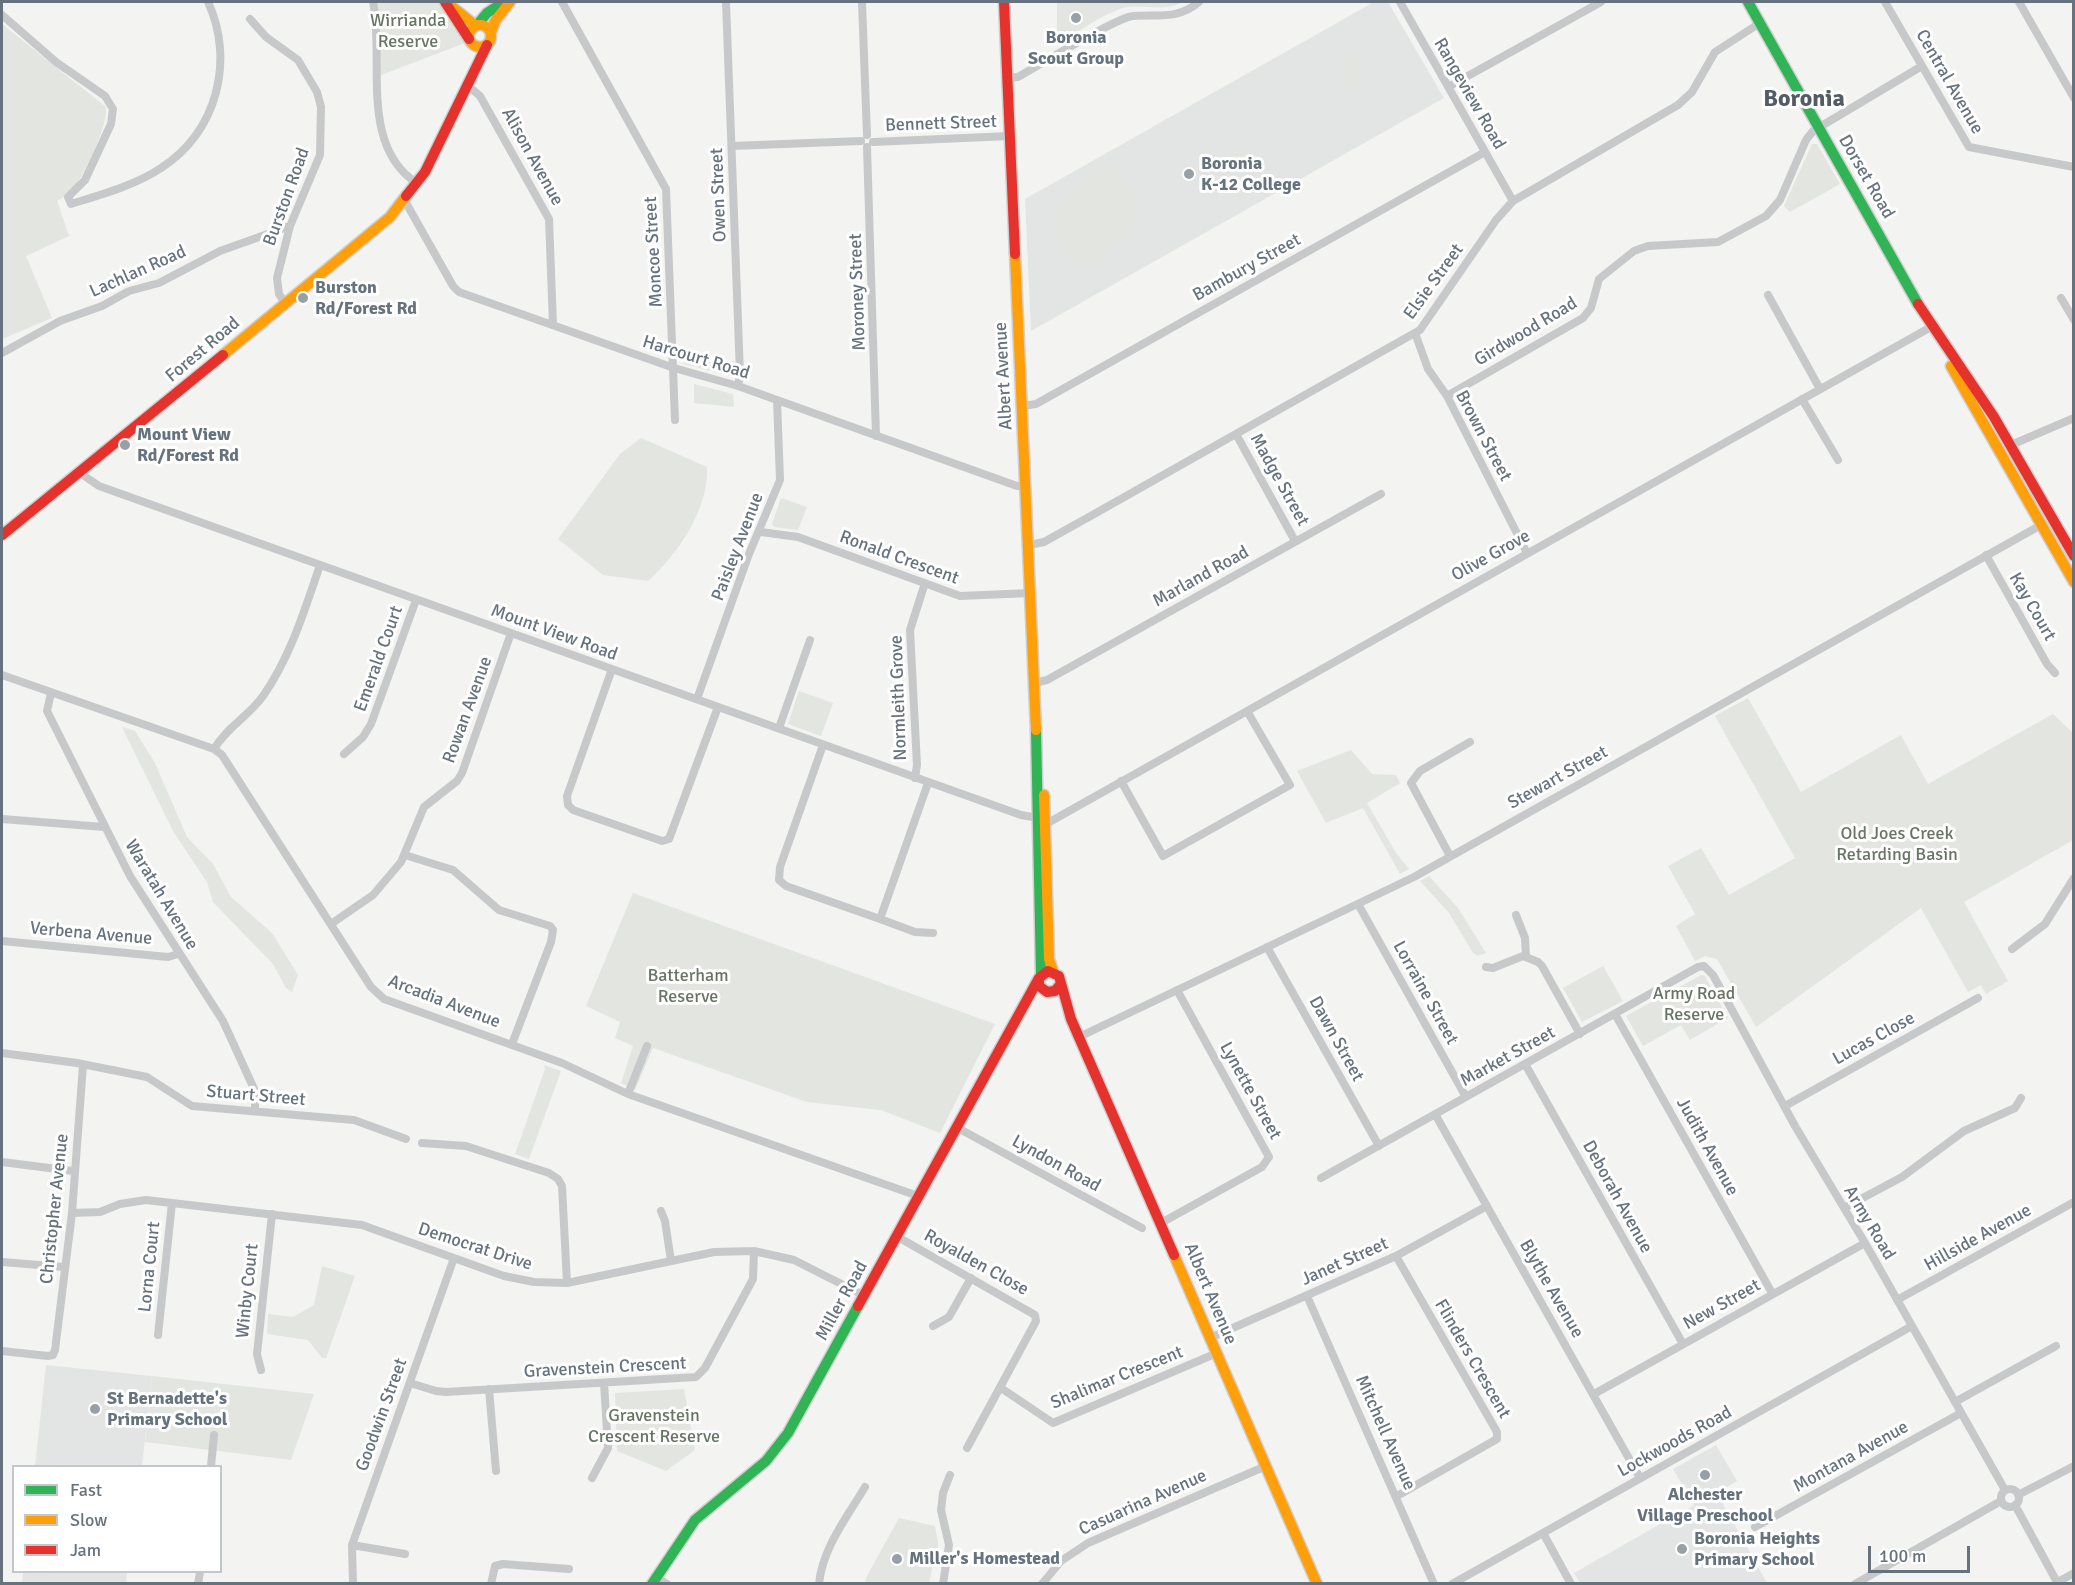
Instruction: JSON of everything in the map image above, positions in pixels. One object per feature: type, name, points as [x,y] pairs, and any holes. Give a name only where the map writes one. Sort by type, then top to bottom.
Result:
[{"type":"main road","points":[[446,2],[477,25],[488,27],[491,33]]},
{"type":"main road","points":[[446,2],[470,40],[478,47],[488,45],[495,21],[510,2]]},
{"type":"main road","points":[[470,40],[469,33],[487,13],[504,2]]},
{"type":"main road","name":"Albert Avenue","points":[[1004,2],[1042,821],[1044,974]]},
{"type":"main road","name":"Dorset Road","points":[[1748,2],[1930,327],[1982,398],[2073,556]]},
{"type":"main road","name":"Forest Road","points":[[467,83],[471,57],[470,40]]},
{"type":"main road","name":"Forest Road","points":[[2,535],[390,217],[418,184],[488,45]]},
{"type":"main road","name":"Dorset Road","points":[[1937,338],[1956,377],[2001,451],[2073,582]]},
{"type":"main road","points":[[2001,451],[2011,446]]},
{"type":"main road","points":[[2041,525],[2052,518]]},
{"type":"main road","points":[[1044,974],[1059,976],[1052,989],[1039,986],[1044,974]]},
{"type":"main road","name":"Miller Road","points":[[654,1580],[695,1520],[766,1461],[788,1433],[1023,1005],[1044,974]]},
{"type":"main road","name":"Albert Avenue","points":[[1052,989],[1071,1019],[1317,1584]]},
{"type":"main road","name":"Miller Road","points":[[1023,1005],[1052,989]]},
{"type":"street","points":[[2,15],[56,62],[100,93],[111,105],[113,115],[111,124],[87,175],[78,189],[68,197],[69,202],[73,203],[153,173],[177,156],[199,132],[215,97],[221,69],[218,33],[208,2]]},
{"type":"street","points":[[373,2],[377,26],[376,82],[382,125],[394,160],[403,174],[418,184]]},
{"type":"street","name":"Moncoe Street","points":[[562,2],[666,189],[675,420]]},
{"type":"street","name":"Owen Street","points":[[726,2],[740,374],[738,386]]},
{"type":"street","name":"Moroney Street","points":[[862,2],[876,436]]},
{"type":"street","points":[[1008,78],[1018,77],[1131,15],[1179,14],[1199,2]]},
{"type":"street","name":"Rangeview Road","points":[[1400,2],[1513,201]]},
{"type":"street","points":[[1448,87],[1601,2]]},
{"type":"street","name":"Central Avenue","points":[[1885,2],[1969,147],[2073,167]]},
{"type":"street","points":[[2019,2],[2073,98]]},
{"type":"street","name":"Burston Road","points":[[250,19],[267,37],[298,60],[320,101],[320,154],[290,226],[277,278],[279,294],[285,303]]},
{"type":"street","name":"Elsie Street","points":[[1029,545],[1044,542],[1415,333],[1425,323],[1496,220],[1513,201],[1678,105],[1692,92],[1715,52],[1760,23]]},
{"type":"street","points":[[1818,126],[1922,66]]},
{"type":"street","name":"Alison Avenue","points":[[467,83],[480,96],[549,219],[553,326]]},
{"type":"street","name":"Girdwood Road","points":[[1447,396],[1583,318],[1592,308],[1599,279],[1634,251],[1648,246],[1718,242],[1766,216],[1780,200],[1806,140],[1818,126]]},
{"type":"street","name":"Bennett Street","points":[[732,146],[1010,136]]},
{"type":"street","name":"Bambury Street","points":[[1023,406],[1036,404],[1485,152]]},
{"type":"street","name":"Harcourt Road","points":[[405,201],[455,289],[674,368],[738,386],[1017,486],[1025,486]]},
{"type":"street","name":"Lachlan Road","points":[[2,353],[53,324],[102,306],[129,291],[164,281],[220,251],[277,228],[290,226]]},
{"type":"street","points":[[1767,295],[1820,389]]},
{"type":"street","points":[[2061,298],[2073,320]]},
{"type":"street","name":"Olive Grove","points":[[1042,821],[1066,812],[1930,327]]},
{"type":"street","name":"Brown Street","points":[[1415,333],[1428,369],[1447,396],[1527,553]]},
{"type":"street","points":[[1802,399],[1838,460]]},
{"type":"street","name":"Paisley Avenue","points":[[697,699],[749,554],[761,532],[780,480],[777,400]]},
{"type":"street","points":[[2011,446],[2073,418]]},
{"type":"street","name":"Madge Street","points":[[1236,434],[1295,541]]},
{"type":"street","name":"Mount View Road","points":[[80,473],[99,486],[1021,815],[1028,821],[1042,821]]},
{"type":"street","name":"Marland Road","points":[[1035,683],[1047,680],[1381,494]]},
{"type":"street","name":"Stewart Street","points":[[1079,1037],[1358,904],[1450,856],[2041,525]]},
{"type":"street","name":"Ronald Crescent","points":[[761,532],[798,537],[960,596],[1030,593]]},
{"type":"street","name":"Kay Court","points":[[1986,555],[2055,673]]},
{"type":"street","points":[[2,675],[214,749],[221,737],[246,716],[264,695],[287,654],[320,565]]},
{"type":"street","name":"Normleith Grove","points":[[915,778],[917,765],[910,630],[925,584]]},
{"type":"street","name":"Emerald Court","points":[[344,754],[363,737],[371,724],[416,600]]},
{"type":"street","name":"Rowan Avenue","points":[[331,924],[373,895],[405,855],[424,807],[457,781],[462,773],[512,633]]},
{"type":"street","points":[[779,728],[810,640]]},
{"type":"street","points":[[612,669],[567,796],[568,805],[573,810],[662,841],[669,839],[718,707]]},
{"type":"street","name":"Waratah Avenue","points":[[51,693],[47,711],[104,828],[178,954],[223,1021],[255,1090],[255,1110]]},
{"type":"street","points":[[1121,781],[1163,856],[1192,840],[1290,784],[1247,711]]},
{"type":"street","points":[[1450,856],[1412,783],[1413,777],[1470,742]]},
{"type":"street","points":[[823,745],[780,867],[779,880],[786,886],[915,932],[933,933]]},
{"type":"street","name":"Arcadia Avenue","points":[[214,749],[222,756],[371,987],[384,999],[567,1065],[628,1094],[918,1196]]},
{"type":"street","points":[[880,919],[928,783]]},
{"type":"street","points":[[2,819],[104,828]]},
{"type":"street","points":[[405,855],[453,870],[499,909],[536,924],[550,926],[553,930],[551,942],[512,1044]]},
{"type":"street","points":[[2012,949],[2045,924],[2073,878]]},
{"type":"street","name":"Lorraine Street","points":[[1358,904],[1466,1097]]},
{"type":"street","points":[[1516,915],[1525,938],[1526,956]]},
{"type":"street","name":"Verbena Avenue","points":[[2,941],[168,957],[178,954]]},
{"type":"street","name":"Dawn Street","points":[[1267,947],[1379,1146]]},
{"type":"street","points":[[1486,967],[1493,968],[1526,956]]},
{"type":"street","points":[[1526,956],[1542,966],[1580,1034]]},
{"type":"street","name":"Market Street","points":[[1321,1178],[1698,967],[1709,970]]},
{"type":"street","name":"Army Road","points":[[1709,970],[2005,1491]]},
{"type":"street","name":"Lynette Street","points":[[1161,1223],[1262,1167],[1269,1157],[1177,990]]},
{"type":"street","name":"Lucas Close","points":[[1785,1106],[1978,998]]},
{"type":"street","name":"Judith Avenue","points":[[1616,1014],[1772,1293]]},
{"type":"street","points":[[628,1094],[647,1046]]},
{"type":"street","name":"Stuart Street","points":[[2,1053],[147,1077],[192,1106],[354,1120],[406,1139]]},
{"type":"street","name":"Deborah Avenue","points":[[1526,1064],[1683,1344]]},
{"type":"street","name":"Christopher Avenue","points":[[2,1351],[53,1355],[72,1213],[73,1171],[83,1065]]},
{"type":"street","points":[[1844,1208],[1902,1177],[1964,1131],[2015,1108],[2021,1098]]},
{"type":"street","name":"Blythe Avenue","points":[[1435,1114],[1641,1478]]},
{"type":"street","name":"Lyndon Road","points":[[956,1127],[1142,1228]]},
{"type":"street","points":[[422,1143],[455,1144],[477,1149],[549,1173],[558,1179],[562,1186],[567,1283]]},
{"type":"street","points":[[2,1162],[73,1171]]},
{"type":"street","name":"Democrat Drive","points":[[72,1213],[105,1211],[135,1200],[362,1225],[519,1280],[567,1283],[725,1251],[754,1251],[801,1263],[863,1295]]},
{"type":"street","name":"Hillside Avenue","points":[[1897,1300],[2073,1202]]},
{"type":"street","name":"Lorna Court","points":[[158,1335],[172,1203]]},
{"type":"street","name":"Janet Street","points":[[1210,1338],[1396,1256],[1487,1206]]},
{"type":"street","points":[[661,1211],[665,1221],[670,1261]]},
{"type":"street","name":"Winby Court","points":[[261,1370],[257,1354],[272,1214]]},
{"type":"street","name":"Royalden Close","points":[[896,1236],[1035,1315],[1036,1322],[967,1448]]},
{"type":"street","name":"New Street","points":[[1593,1394],[1865,1242]]},
{"type":"street","name":"Gravenstein Crescent","points":[[410,1383],[436,1391],[699,1376],[753,1279],[754,1251]]},
{"type":"street","name":"Flinders Crescent","points":[[1396,1256],[1497,1432],[1497,1439],[1397,1496]]},
{"type":"street","name":"Goodwin Street","points":[[353,1584],[352,1545],[454,1258]]},
{"type":"street","points":[[2,1262],[64,1267]]},
{"type":"street","points":[[933,1326],[949,1317],[971,1278]]},
{"type":"street","name":"Mitchell Avenue","points":[[1307,1296],[1434,1584]]},
{"type":"street","name":"Lockwoods Road","points":[[1452,1584],[1912,1326]]},
{"type":"street","points":[[1955,1402],[2056,1346]]},
{"type":"street","name":"Shalimar Crescent","points":[[1000,1388],[1053,1424],[1217,1353]]},
{"type":"street","points":[[592,1478],[608,1448],[604,1383]]},
{"type":"street","points":[[489,1389],[496,1471]]},
{"type":"street","name":"Montana Avenue","points":[[1755,1527],[1961,1413]]},
{"type":"street","points":[[211,1465],[214,1435]]},
{"type":"street","name":"Casuarina Avenue","points":[[1042,1584],[1061,1561],[1088,1543],[1266,1466]]},
{"type":"street","points":[[2073,1466],[2018,1495],[2015,1505],[2058,1583],[2073,1573]]},
{"type":"street","points":[[943,1584],[949,1545],[941,1510],[943,1493],[950,1475]]},
{"type":"street","points":[[819,1584],[822,1563],[865,1487]]},
{"type":"street","points":[[1855,1584],[2001,1501],[2005,1491],[2013,1490],[2018,1495]]},
{"type":"street","points":[[2001,1501],[2007,1507],[2015,1505]]},
{"type":"street","points":[[1543,1533],[1571,1584]]},
{"type":"street","points":[[352,1545],[405,1554]]},
{"type":"street","points":[[491,1584],[495,1566],[503,1564],[569,1569]]},
{"type":"street","points":[[654,1580],[667,1584]]},
{"type":"shaded area","name":"Boronia K-12 College","points":[[1374,2],[1388,2],[1444,98],[1031,331],[1025,199]]},
{"type":"shaded area","name":"St Bernadette's Primary School","points":[[46,1365],[152,1376],[142,1465],[35,1465]]},
{"type":"shaded area","name":"Boronia Heights Primary School","points":[[1716,1445],[1737,1481],[1717,1493],[1767,1583],[1580,1583],[1574,1573],[1694,1505],[1673,1469]]},
{"type":"shaded area","points":[[23,1573],[127,1573],[126,1583],[22,1583]]},
{"type":"green space","name":"Wirrianda Reserve","points":[[373,2],[445,2],[470,41],[376,77]]},
{"type":"green space","points":[[1057,2],[1183,2],[1169,7],[1120,9],[1101,17],[1057,45]]},
{"type":"green space","points":[[2,24],[106,107],[106,115],[100,136],[85,170],[74,189],[57,201],[69,236],[26,256],[52,318],[2,339]]},
{"type":"green space","points":[[1351,54],[1365,79],[1351,87],[1337,62]]},
{"type":"green space","points":[[1812,144],[1817,144],[1840,184],[1790,212],[1784,206]]},
{"type":"green space","points":[[1240,152],[1253,153],[1271,183],[1236,202],[1221,174],[1227,157]]},
{"type":"green space","points":[[1101,170],[1122,173],[1136,192],[1137,205],[1129,229],[1114,251],[1105,259],[1084,265],[1076,262],[1066,252],[1058,239],[1057,215],[1061,204],[1069,194]]},
{"type":"green space","points":[[734,361],[734,374],[730,376],[681,363]]},
{"type":"green space","points":[[694,384],[733,394],[734,407],[694,403]]},
{"type":"green space","points":[[641,438],[707,467],[703,499],[690,530],[670,558],[648,581],[603,575],[558,539],[620,454]]},
{"type":"green space","points":[[781,498],[807,507],[798,530],[774,527],[772,524]]},
{"type":"green space","points":[[799,691],[833,703],[821,736],[788,724]]},
{"type":"green space","name":"Old Joes Creek Retarding Basin","points":[[1748,698],[1801,792],[1901,735],[1928,784],[2053,714],[2073,733],[2073,840],[1964,902],[2008,981],[1986,994],[1981,985],[1968,992],[1921,908],[1756,1027],[1717,959],[1705,956],[1695,961],[1676,926],[1695,914],[1668,866],[1701,848],[1729,895],[1795,858],[1715,716]]},
{"type":"green space","points":[[122,727],[135,731],[155,763],[187,837],[213,864],[231,897],[272,933],[298,975],[292,992],[286,988],[273,964],[213,902],[207,882],[173,831]]},
{"type":"green space","points":[[1351,750],[1372,774],[1396,775],[1400,783],[1367,803],[1396,853],[1409,869],[1400,874],[1363,808],[1326,823],[1297,771]]},
{"type":"green space","points":[[1429,876],[1458,908],[1486,953],[1478,956],[1473,953],[1449,913],[1420,881]]},
{"type":"green space","name":"Batterham Reserve","points":[[633,893],[995,1024],[940,1133],[881,1110],[807,1102],[653,1048],[635,1090],[621,1083],[633,1046],[615,1038],[620,1022],[586,1006]]},
{"type":"green space","points":[[1603,966],[1623,1001],[1582,1022],[1563,988]]},
{"type":"green space","name":"Army Road Reserve","points":[[1701,975],[1705,976],[1728,1018],[1690,1040],[1681,1025],[1643,1046],[1626,1016]]},
{"type":"green space","points":[[544,1065],[561,1071],[529,1159],[515,1154],[545,1069]]},
{"type":"green space","points":[[322,1266],[355,1276],[326,1358],[322,1358],[308,1340],[267,1334],[268,1314],[293,1317],[314,1305]]},
{"type":"green space","points":[[152,1376],[314,1394],[291,1460],[145,1442]]},
{"type":"green space","name":"Gravenstein Crescent Reserve","points":[[684,1389],[695,1450],[666,1471],[617,1451],[615,1393]]},
{"type":"green space","points":[[899,1518],[935,1526],[938,1563],[933,1564],[929,1583],[865,1583],[867,1576]]},
{"type":"traffic: fast","points":[[477,25],[487,13],[504,2]]},
{"type":"traffic: fast","points":[[1748,2],[1918,304]]},
{"type":"traffic: fast","points":[[1036,730],[1041,974]]},
{"type":"traffic: fast","points":[[652,1584],[695,1520],[766,1461],[788,1433],[858,1306]]},
{"type":"traffic: slow","points":[[491,33],[495,21],[510,2]]},
{"type":"traffic: slow","points":[[451,6],[476,26]]},
{"type":"traffic: slow","points":[[480,25],[488,28],[491,36],[488,44],[480,47],[472,44],[469,36],[472,28],[480,25]]},
{"type":"traffic: slow","points":[[223,355],[390,217],[406,196]]},
{"type":"traffic: slow","points":[[1015,254],[1036,730]]},
{"type":"traffic: slow","points":[[1951,366],[2074,582]]},
{"type":"traffic: slow","points":[[1044,795],[1049,959],[1053,971]]},
{"type":"traffic: slow","points":[[1174,1255],[1317,1584]]},
{"type":"traffic: jam","points":[[445,2],[469,39]]},
{"type":"traffic: jam","points":[[1004,2],[1015,254]]},
{"type":"traffic: jam","points":[[406,196],[425,172],[487,45]]},
{"type":"traffic: jam","points":[[1918,304],[1994,417],[2074,556]]},
{"type":"traffic: jam","points":[[2,535],[223,355]]},
{"type":"traffic: jam","points":[[1060,985],[1055,991],[1047,992],[1039,986],[1039,978],[1048,971],[1059,976],[1071,1019],[1174,1255]]},
{"type":"traffic: jam","points":[[858,1306],[1039,978]]},
{"type":"place","name":"Boronia Scout Group","points":[[1076,18]]},
{"type":"place","name":"Boronia K-12 College","points":[[1189,174]]},
{"type":"place","name":"Burston Rd/Forest Rd","points":[[303,298]]},
{"type":"place","name":"Mount View Rd/Forest Rd","points":[[125,445]]},
{"type":"place","name":"St Bernadette's Primary School","points":[[95,1409]]},
{"type":"place","name":"Alchester Village Preschool","points":[[1705,1475]]},
{"type":"place","name":"Boronia Heights Primary School","points":[[1682,1549]]},
{"type":"place","name":"Miller's Homestead","points":[[897,1559]]},
{"type":"district","name":"Boronia","points":[[1804,100]]}]
